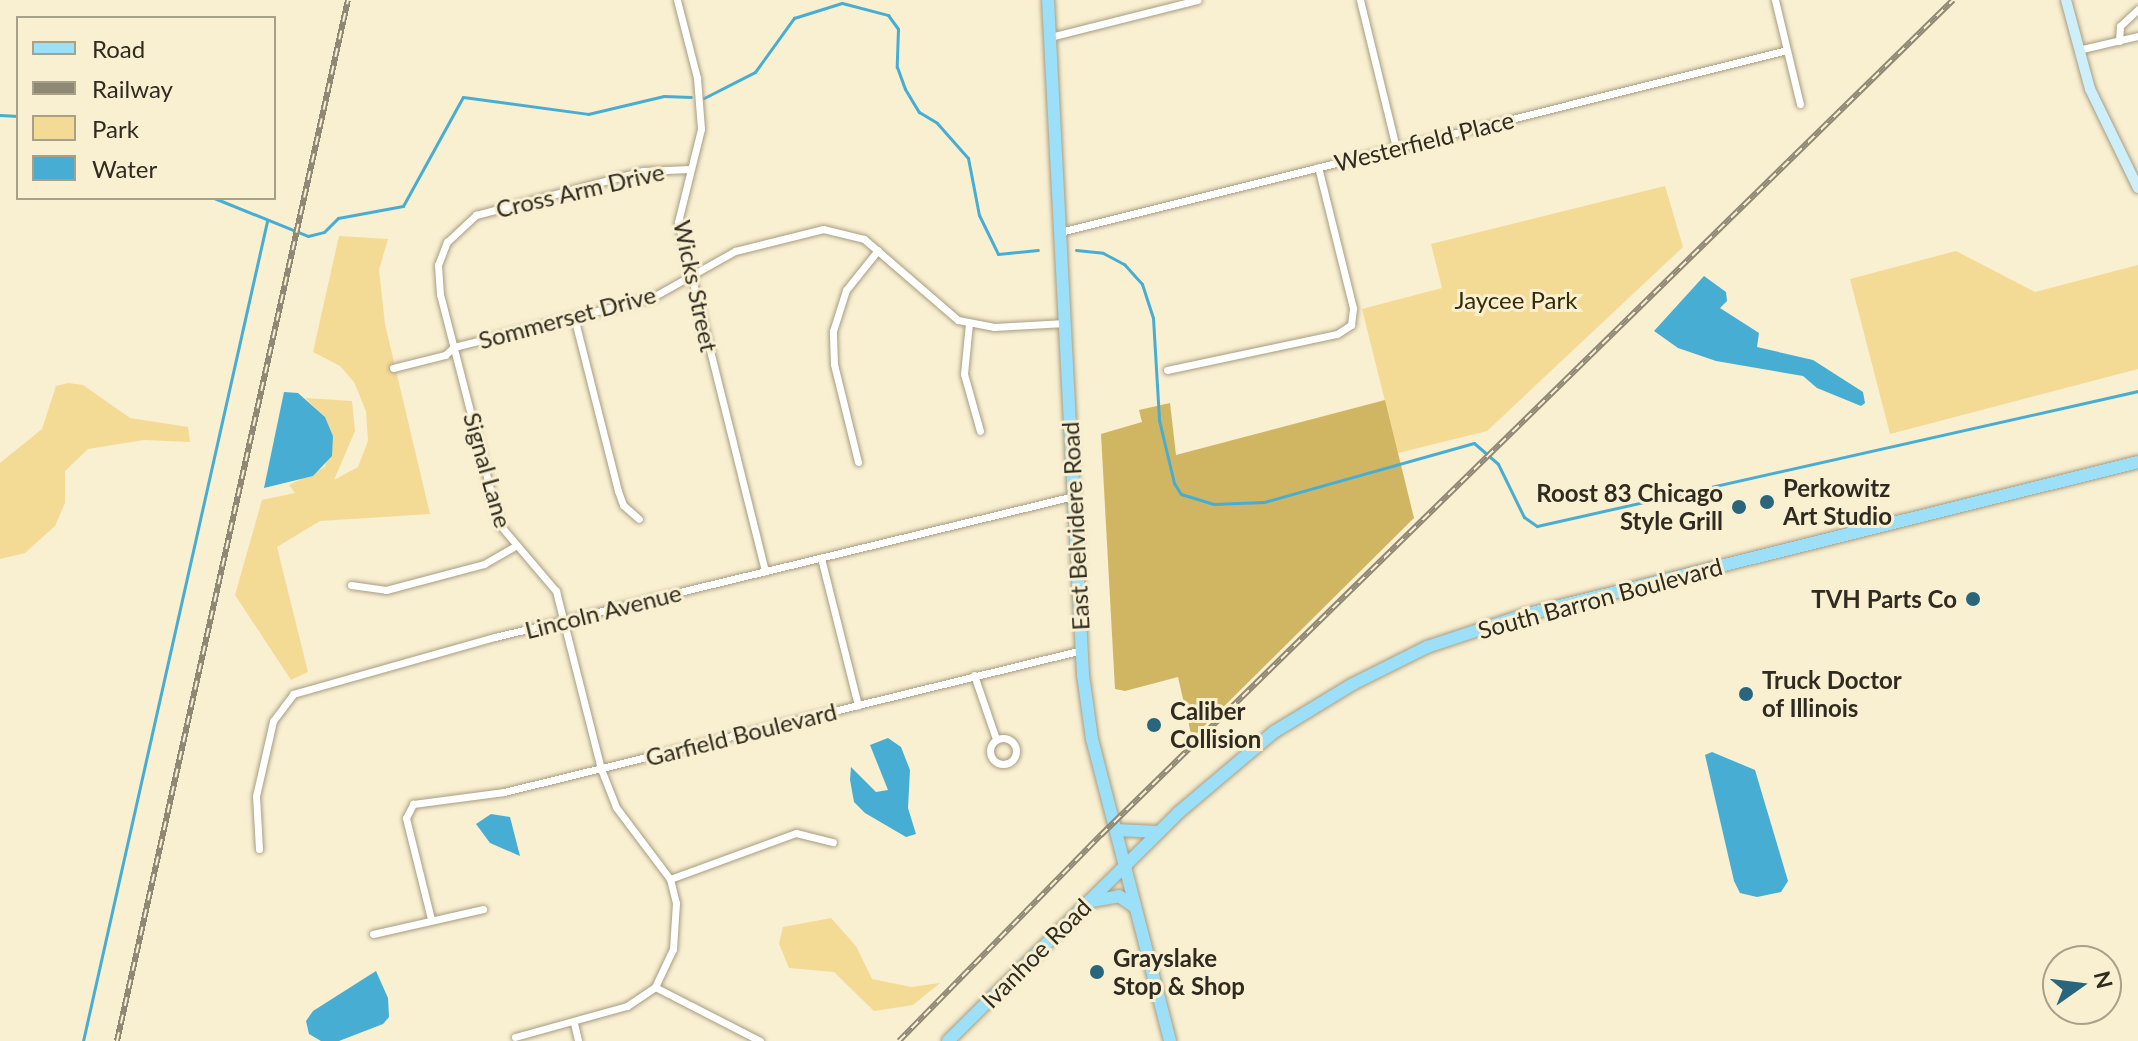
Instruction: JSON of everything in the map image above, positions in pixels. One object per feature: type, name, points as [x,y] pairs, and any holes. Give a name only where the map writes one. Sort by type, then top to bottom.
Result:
[{"type":"main road","name":"East Belvidere Road","points":[[1048,0],[1082,650],[1092,739],[1170,1041]]},
{"type":"main road","name":"South Barron Boulevard","points":[[1125,866],[1159,832],[1274,732],[1353,684],[1427,647],[1524,615],[2138,462]]},
{"type":"main road","points":[[1116,830],[1159,832]]},
{"type":"main road","name":"Ivanhoe Road","points":[[948,1041],[1125,866]]},
{"type":"main road","points":[[1089,902],[1119,896],[1135,907]]},
{"type":"street","name":"Wicks Street","points":[[677,0],[697,78],[701,129],[678,222],[765,571]]},
{"type":"street","points":[[1050,37],[1197,0]]},
{"type":"street","points":[[1360,0],[1396,148]]},
{"type":"street","points":[[1775,0],[1800,104]]},
{"type":"street","points":[[2066,0],[2077,50],[2138,188]]},
{"type":"street","points":[[2119,41],[2120,26],[2138,9]]},
{"type":"street","points":[[2077,50],[2138,36]]},
{"type":"street","name":"Westerfield Place","points":[[1060,232],[1787,50]]},
{"type":"street","points":[[1167,370],[1337,334],[1351,325],[1353,308],[1318,167]]},
{"type":"street","name":"Cross Arm Drive","points":[[454,347],[440,294],[438,265],[447,242],[463,224],[490,210],[643,171],[690,169]]},
{"type":"street","name":"Sommerset Drive","points":[[393,368],[445,355],[454,347],[653,297],[735,251],[823,229],[853,234],[878,250],[934,304],[969,323],[1065,323]]},
{"type":"street","points":[[858,462],[834,364],[833,331],[846,290],[878,250]]},
{"type":"street","points":[[574,317],[618,491],[623,505],[639,519]]},
{"type":"street","points":[[969,323],[964,374],[980,431]]},
{"type":"street","name":"Signal Lane","points":[[454,347],[494,508],[515,546],[556,591],[601,769],[616,807],[670,879]]},
{"type":"street","name":"Lincoln Avenue","points":[[259,849],[256,796],[273,721],[293,694],[562,622],[1074,496]]},
{"type":"street","points":[[351,585],[386,590],[484,564],[515,546]]},
{"type":"street","points":[[821,558],[858,705]]},
{"type":"street","name":"Garfield Boulevard","points":[[431,919],[406,818],[409,808],[419,802],[504,792],[1082,650]]},
{"type":"street","points":[[974,675],[996,739]]},
{"type":"street","points":[[515,1037],[627,1006],[655,987],[677,927],[670,879],[796,833],[833,842]]},
{"type":"street","points":[[373,934],[483,909]]},
{"type":"street","points":[[655,987],[760,1041]]},
{"type":"street","points":[[574,1023],[578,1041]]},
{"type":"green space","name":"Jaycee Park","points":[[1665,186],[1683,247],[1487,431],[1398,453],[1362,309],[1442,288],[1431,244]]},
{"type":"green space","points":[[339,236],[388,239],[379,270],[385,324],[430,514],[320,521],[277,547],[308,672],[291,680],[235,595],[262,500],[295,493],[289,485],[325,467],[333,436],[325,417],[305,398],[352,401],[355,431],[334,480],[358,467],[368,441],[366,411],[354,382],[340,366],[313,352]]},
{"type":"green space","points":[[1956,251],[2035,292],[2138,265],[2138,369],[1890,434],[1850,279]]},
{"type":"green space","points":[[68,383],[83,385],[130,418],[188,427],[190,442],[144,440],[88,449],[65,471],[65,503],[55,526],[25,553],[0,559],[0,463],[42,429],[56,386]]},
{"type":"green space","points":[[831,918],[856,946],[872,979],[911,987],[940,983],[913,1005],[874,1011],[834,972],[789,968],[779,944],[783,927]]},
{"type":"shaded area","points":[[1385,400],[1414,518],[1192,738],[1178,677],[1125,691],[1115,689],[1101,434],[1142,422],[1139,410],[1170,403],[1176,455]]},
{"type":"water","points":[[1704,276],[1726,292],[1727,301],[1720,308],[1759,333],[1757,347],[1813,360],[1863,392],[1865,403],[1861,406],[1817,388],[1803,376],[1716,361],[1678,348],[1654,331]]},
{"type":"water","points":[[284,392],[298,393],[325,417],[333,436],[332,456],[313,476],[264,488]]},
{"type":"water","points":[[888,738],[901,747],[910,770],[908,808],[916,834],[906,837],[865,813],[854,802],[850,780],[851,767],[876,792],[888,790],[870,745]]},
{"type":"water","points":[[1712,752],[1755,770],[1788,881],[1781,892],[1757,897],[1740,893],[1734,881],[1705,755]]},
{"type":"water","points":[[491,814],[510,817],[520,856],[490,843],[476,824]]},
{"type":"water","points":[[376,971],[388,998],[389,1017],[383,1024],[339,1041],[321,1041],[309,1034],[306,1021],[313,1011]]},
{"type":"waterway","points":[[704,98],[755,72],[794,18],[842,3],[888,15],[898,29],[897,67],[905,89],[919,112],[937,123],[968,158],[979,215],[998,254],[1038,250]]},
{"type":"waterway","points":[[219,200],[308,236],[324,232],[338,218],[403,206],[463,97],[588,114],[664,96],[691,97]]},
{"type":"waterway","points":[[0,115],[16,116]]},
{"type":"waterway","points":[[83,1041],[267,221]]},
{"type":"waterway","points":[[1076,250],[1103,253],[1124,264],[1142,284],[1153,318],[1159,420],[1174,483],[1181,494],[1214,504],[1264,502],[1474,443],[1498,464],[1524,517],[1537,526],[2138,391]]},
{"type":"railway","points":[[117,1041],[348,0]]},
{"type":"railway","points":[[899,1041],[1101,835],[1953,0]]},
{"type":"place","name":"Perkowitz Art Studio","points":[[1767,502]]},
{"type":"place","name":"Roost 83 Chicago Style Grill","points":[[1739,507]]},
{"type":"place","name":"TVH Parts Co","points":[[1973,599]]},
{"type":"place","name":"Truck Doctor of Illinois","points":[[1746,694]]},
{"type":"place","name":"Caliber Collision","points":[[1154,725]]},
{"type":"place","name":"Grayslake Stop & Shop","points":[[1097,972]]}]
